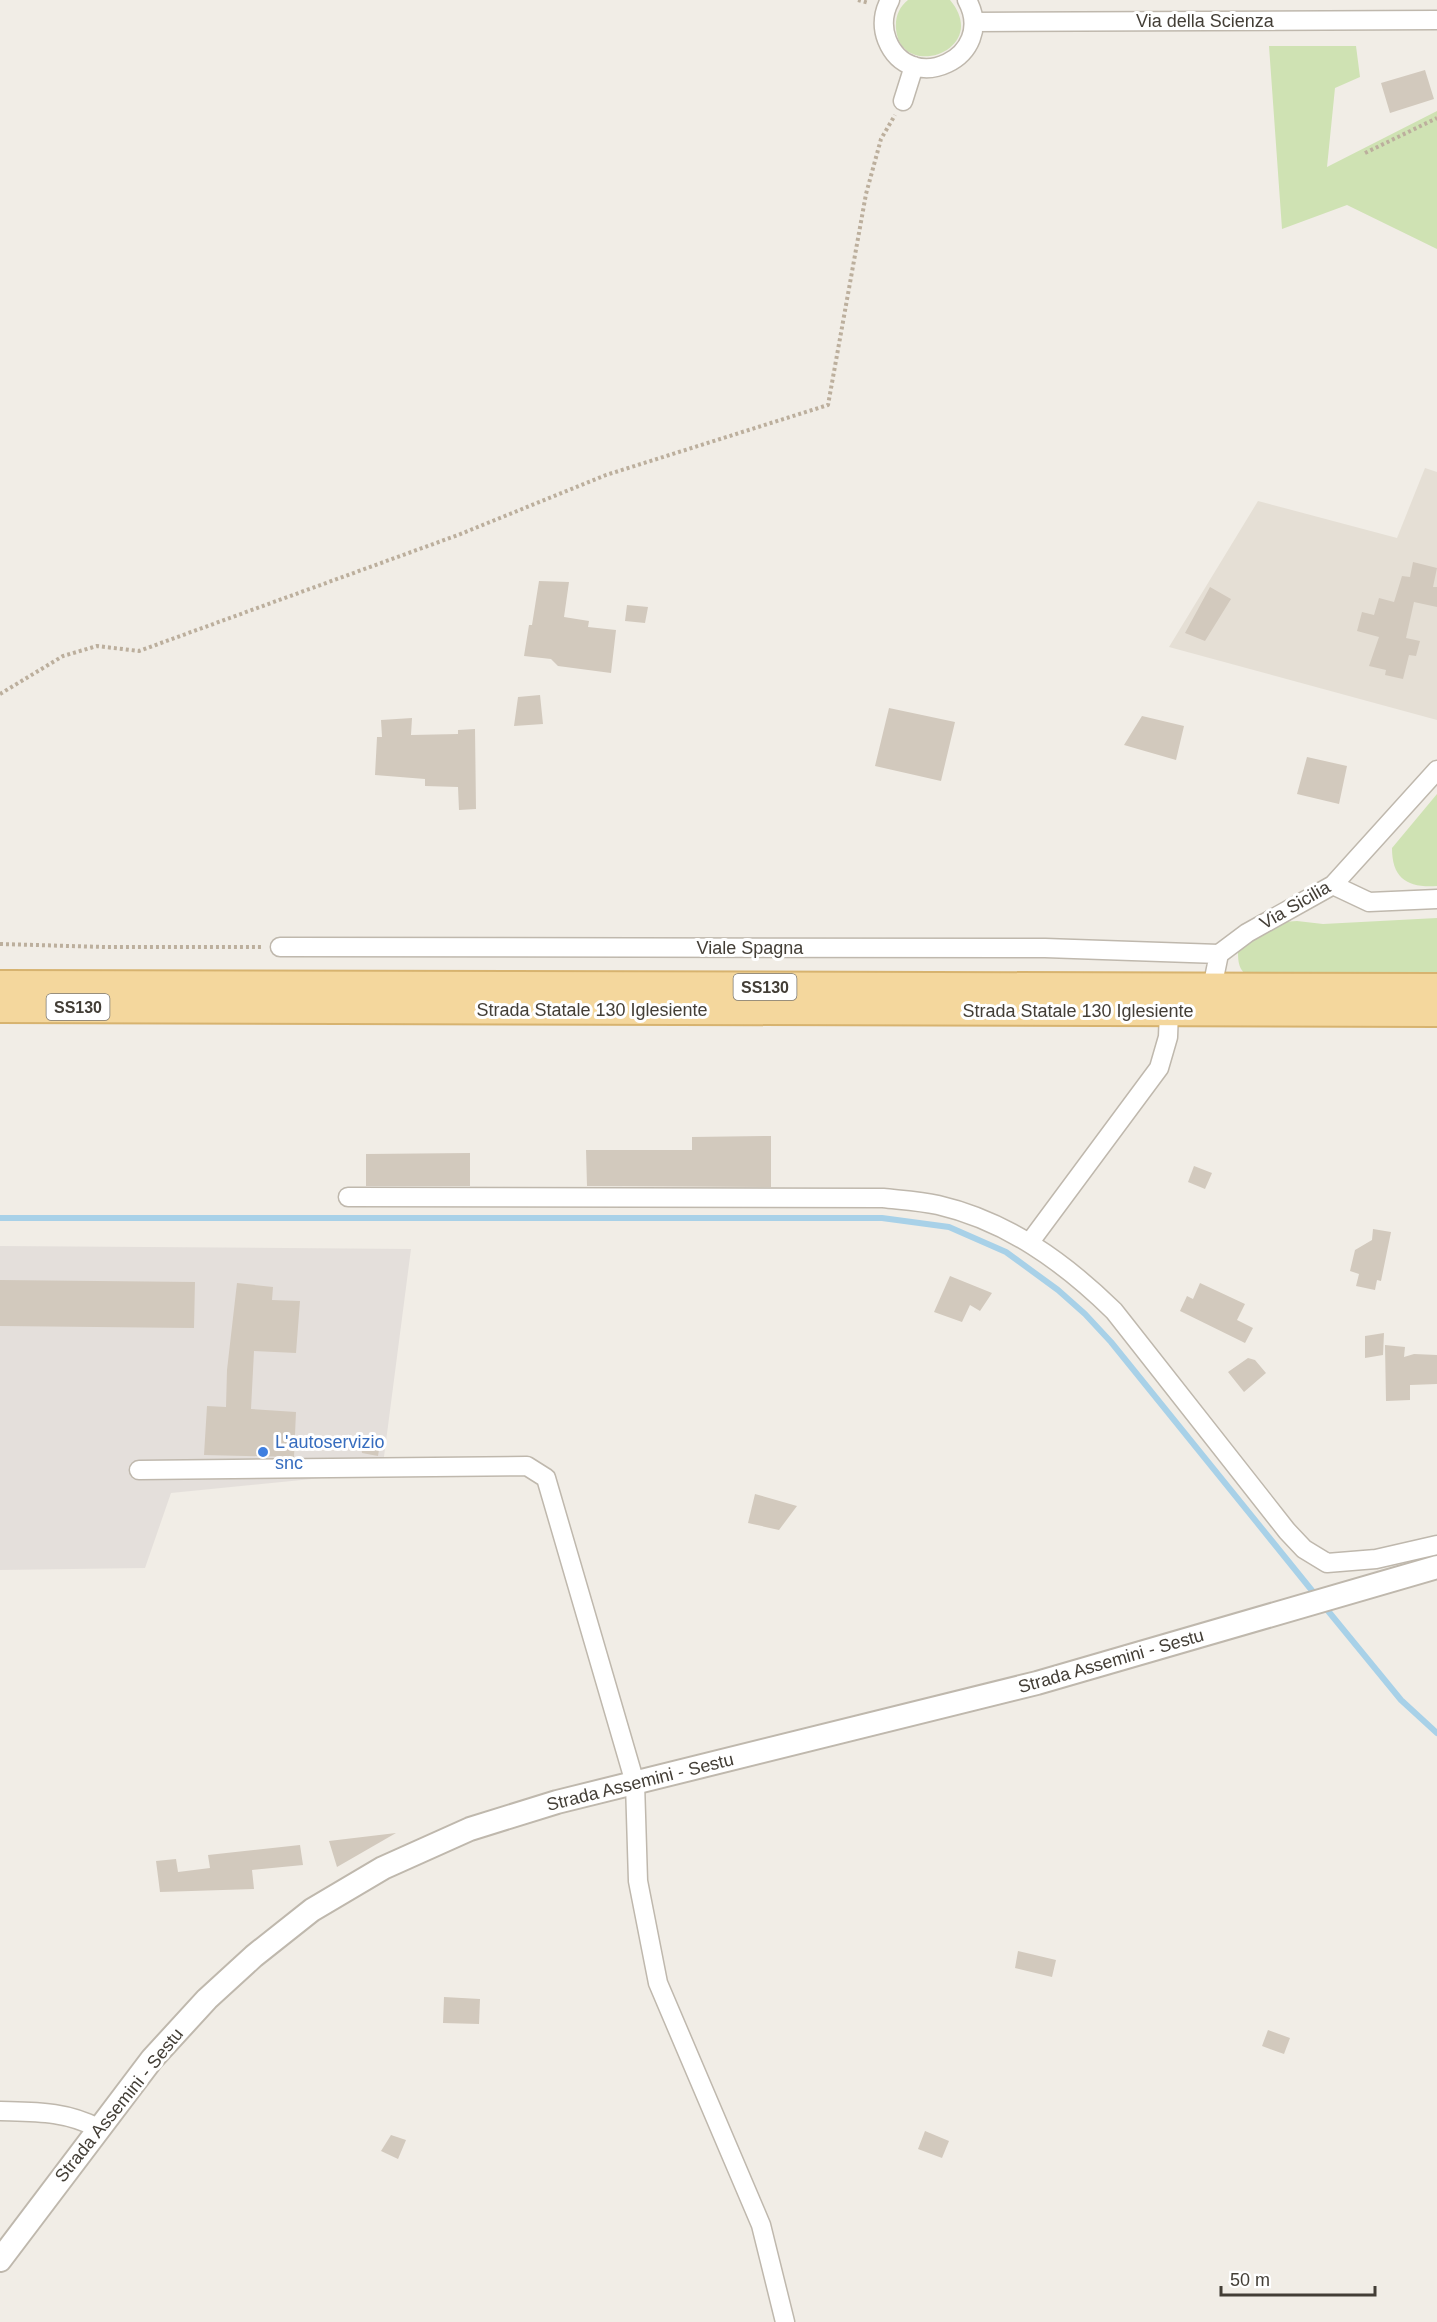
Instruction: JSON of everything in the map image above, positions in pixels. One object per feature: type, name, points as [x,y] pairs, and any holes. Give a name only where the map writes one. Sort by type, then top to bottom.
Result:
[{"type":"main road","name":"Strada Statale 130 Iglesiente","points":[[0,985],[1437,988]]},
{"type":"main road","name":"Strada Statale 130 Iglesiente","points":[[0,1008],[1437,1012]]},
{"type":"street","points":[[890,0],[884,17],[884,33],[890,47],[900,59],[914,66],[928,69],[943,67],[955,60],[966,49],[972,36],[974,22],[967,0]]},
{"type":"street","name":"Via della Scienza","points":[[974,22],[1437,20]]},
{"type":"street","points":[[903,101],[914,66]]},
{"type":"street","name":"Via Sicilia","points":[[1219,954],[1247,933],[1333,885],[1437,770]]},
{"type":"street","points":[[1333,885],[1369,902],[1437,899]]},
{"type":"street","name":"Viale Spagna","points":[[280,947],[1034,948],[1219,954]]},
{"type":"street","points":[[1212,988],[1219,954]]},
{"type":"street","points":[[1030,1242],[1159,1068],[1168,1037],[1169,1011]]},
{"type":"street","points":[[348,1197],[883,1198],[938,1205],[985,1220],[1030,1242],[1084,1282],[1114,1311],[1287,1531],[1304,1549],[1327,1563],[1376,1559],[1437,1545]]},
{"type":"street","points":[[139,1470],[527,1466],[546,1479],[635,1783],[638,1881],[658,1983],[761,2225],[785,2322]]},
{"type":"street","name":"Strada Assemini - Sestu","points":[[0,2260],[152,2059],[207,1999],[254,1956],[312,1910],[383,1868],[470,1829],[557,1802],[1037,1683],[1437,1567]]},
{"type":"street","points":[[0,2111],[47,2112],[79,2118],[98,2128]]},
{"type":"path","points":[[0,694],[63,656],[97,646],[139,651],[458,535],[606,475],[828,405],[866,194],[881,139],[903,101]]},
{"type":"path","points":[[1365,153],[1437,118]]},
{"type":"path","points":[[0,944],[105,947],[280,947]]},
{"type":"shaded area","points":[[1425,468],[1437,472],[1437,720],[1169,647],[1258,501],[1397,538]]},
{"type":"shaded area","points":[[0,1246],[411,1249],[382,1472],[171,1493],[145,1568],[0,1570]]},
{"type":"green space","points":[[908,0],[950,0],[960,18],[960,33],[953,45],[941,53],[926,56],[912,54],[901,45],[896,20],[900,9]]},
{"type":"green space","points":[[1269,46],[1356,46],[1360,77],[1335,88],[1327,167],[1437,111],[1437,249],[1347,205],[1282,229]]},
{"type":"green space","points":[[1437,794],[1437,886],[1410,883],[1399,874],[1395,867],[1392,848]]},
{"type":"green space","points":[[1437,918],[1437,976],[1249,978],[1239,963],[1238,950],[1253,938],[1283,922],[1323,924]]},
{"type":"building","points":[[1425,70],[1434,99],[1390,113],[1381,83]]},
{"type":"building","points":[[1413,562],[1437,568],[1433,587],[1437,587],[1437,607],[1414,602],[1406,638],[1420,641],[1416,656],[1409,655],[1403,679],[1385,675],[1386,670],[1369,666],[1379,637],[1357,631],[1362,612],[1374,615],[1379,598],[1394,602],[1402,576],[1410,577]]},
{"type":"building","points":[[539,581],[569,582],[564,617],[589,621],[588,627],[616,630],[611,673],[558,666],[551,659],[524,656]]},
{"type":"building","points":[[1210,587],[1231,599],[1205,641],[1185,633]]},
{"type":"building","points":[[627,605],[648,607],[645,623],[625,621]]},
{"type":"building","points":[[540,695],[543,724],[514,726],[518,697]]},
{"type":"building","points":[[889,708],[955,722],[941,781],[875,766]]},
{"type":"building","points":[[1142,716],[1184,726],[1176,760],[1124,745]]},
{"type":"building","points":[[412,718],[411,735],[458,734],[458,730],[475,729],[476,809],[459,810],[458,787],[425,786],[425,779],[375,775],[377,737],[382,737],[381,720]]},
{"type":"building","points":[[1307,757],[1347,766],[1339,804],[1297,794]]},
{"type":"building","points":[[771,1136],[771,1187],[587,1186],[586,1150],[692,1150],[692,1137]]},
{"type":"building","points":[[470,1153],[470,1186],[366,1186],[366,1154]]},
{"type":"building","points":[[1194,1166],[1212,1173],[1205,1189],[1188,1182]]},
{"type":"building","points":[[1373,1229],[1391,1232],[1381,1281],[1377,1280],[1375,1290],[1356,1286],[1359,1274],[1350,1271],[1355,1250],[1372,1240]]},
{"type":"building","points":[[950,1276],[992,1293],[980,1311],[970,1305],[962,1322],[934,1312]]},
{"type":"building","points":[[0,1280],[195,1282],[194,1328],[0,1326]]},
{"type":"building","points":[[237,1283],[273,1287],[272,1300],[300,1301],[296,1353],[254,1351],[251,1409],[296,1412],[294,1457],[204,1455],[207,1406],[226,1407],[227,1370]]},
{"type":"building","points":[[1200,1283],[1245,1304],[1237,1320],[1253,1328],[1245,1343],[1180,1311],[1187,1296],[1193,1299]]},
{"type":"building","points":[[1384,1333],[1383,1355],[1365,1358],[1365,1336]]},
{"type":"building","points":[[1385,1345],[1405,1347],[1404,1357],[1414,1354],[1437,1355],[1437,1384],[1410,1385],[1410,1400],[1386,1401]]},
{"type":"building","points":[[1248,1358],[1255,1360],[1266,1373],[1244,1392],[1228,1372]]},
{"type":"building","points":[[360,1435],[381,1437],[378,1456],[362,1453]]},
{"type":"building","points":[[755,1494],[797,1506],[779,1530],[748,1523]]},
{"type":"building","points":[[396,1833],[337,1867],[329,1841]]},
{"type":"building","points":[[300,1845],[303,1865],[252,1870],[254,1889],[160,1892],[156,1861],[176,1859],[178,1872],[210,1868],[208,1855]]},
{"type":"building","points":[[1018,1951],[1056,1960],[1052,1977],[1015,1968]]},
{"type":"building","points":[[444,1997],[480,1999],[479,2024],[443,2023]]},
{"type":"building","points":[[1268,2030],[1290,2038],[1284,2054],[1262,2046]]},
{"type":"building","points":[[925,2131],[949,2141],[942,2158],[918,2149]]},
{"type":"building","points":[[391,2135],[406,2140],[398,2159],[381,2151]]},
{"type":"waterway","points":[[0,1218],[882,1218],[949,1227],[1006,1252],[1058,1290],[1085,1314],[1111,1342],[1318,1598]]},
{"type":"waterway","points":[[1324,1606],[1401,1700],[1437,1733]]},
{"type":"place","name":"L'autoservizio snc","points":[[263,1452]]}]
